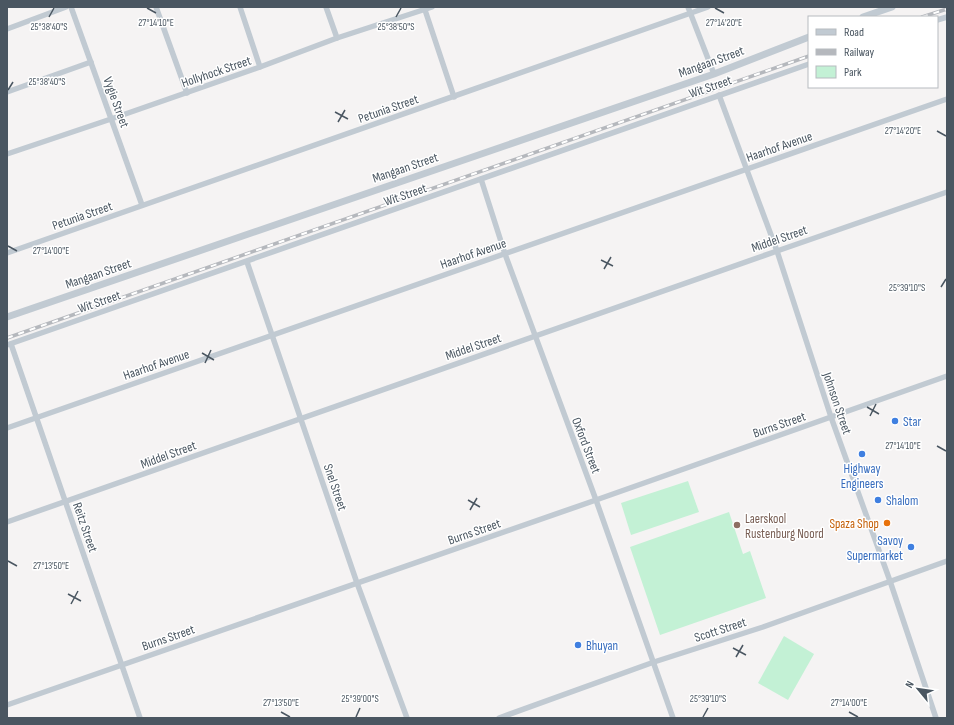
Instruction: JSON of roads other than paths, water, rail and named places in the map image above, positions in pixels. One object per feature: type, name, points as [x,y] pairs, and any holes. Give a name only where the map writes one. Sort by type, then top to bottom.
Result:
[{"type":"street","points":[[7,29],[66,7]]},
{"type":"street","name":"Vygie Street","points":[[71,7],[142,206]]},
{"type":"street","points":[[156,7],[187,93]]},
{"type":"street","points":[[240,7],[260,67]]},
{"type":"street","points":[[326,7],[337,38]]},
{"type":"street","name":"Hollyhock Street","points":[[7,154],[187,93],[337,38],[432,7]]},
{"type":"street","points":[[688,7],[714,74]]},
{"type":"street","name":"Petunia Street","points":[[7,253],[708,7]]},
{"type":"street","points":[[866,16],[892,7]]},
{"type":"street","points":[[425,10],[454,97]]},
{"type":"street","name":"Mangaan Street","points":[[7,317],[714,74],[808,37]]},
{"type":"street","points":[[7,92],[91,62]]},
{"type":"street","name":"Wit Street","points":[[9,344],[247,262],[808,64]]},
{"type":"street","name":"Johnson Street","points":[[719,95],[777,251],[831,418],[890,581],[936,718]]},
{"type":"street","name":"Haarhof Avenue","points":[[7,428],[947,99]]},
{"type":"street","name":"Oxford Street","points":[[481,179],[504,254],[596,500],[673,718]]},
{"type":"street","name":"Middel Street","points":[[7,522],[947,192]]},
{"type":"street","name":"Snel Street","points":[[247,262],[357,583],[407,718]]},
{"type":"street","name":"Reitz Street","points":[[9,344],[140,718]]},
{"type":"street","name":"Burns Street","points":[[7,705],[831,418],[947,376]]},
{"type":"street","name":"Scott Street","points":[[499,718],[654,662],[763,627],[947,561]]},
{"type":"railway","points":[[925,16],[947,9]]},
{"type":"railway","points":[[7,338],[808,56]]},
{"type":"place","name":"Star","points":[[895,421]]},
{"type":"place","name":"Highway Engineers","points":[[862,454]]},
{"type":"place","name":"Shalom","points":[[878,500]]},
{"type":"place","name":"Spaza Shop","points":[[887,523]]},
{"type":"place","name":"Laerskool Rustenburg Noord","points":[[737,525]]},
{"type":"place","name":"Savoy Supermarket","points":[[911,547]]},
{"type":"place","name":"Bhuyan","points":[[578,645]]}]
